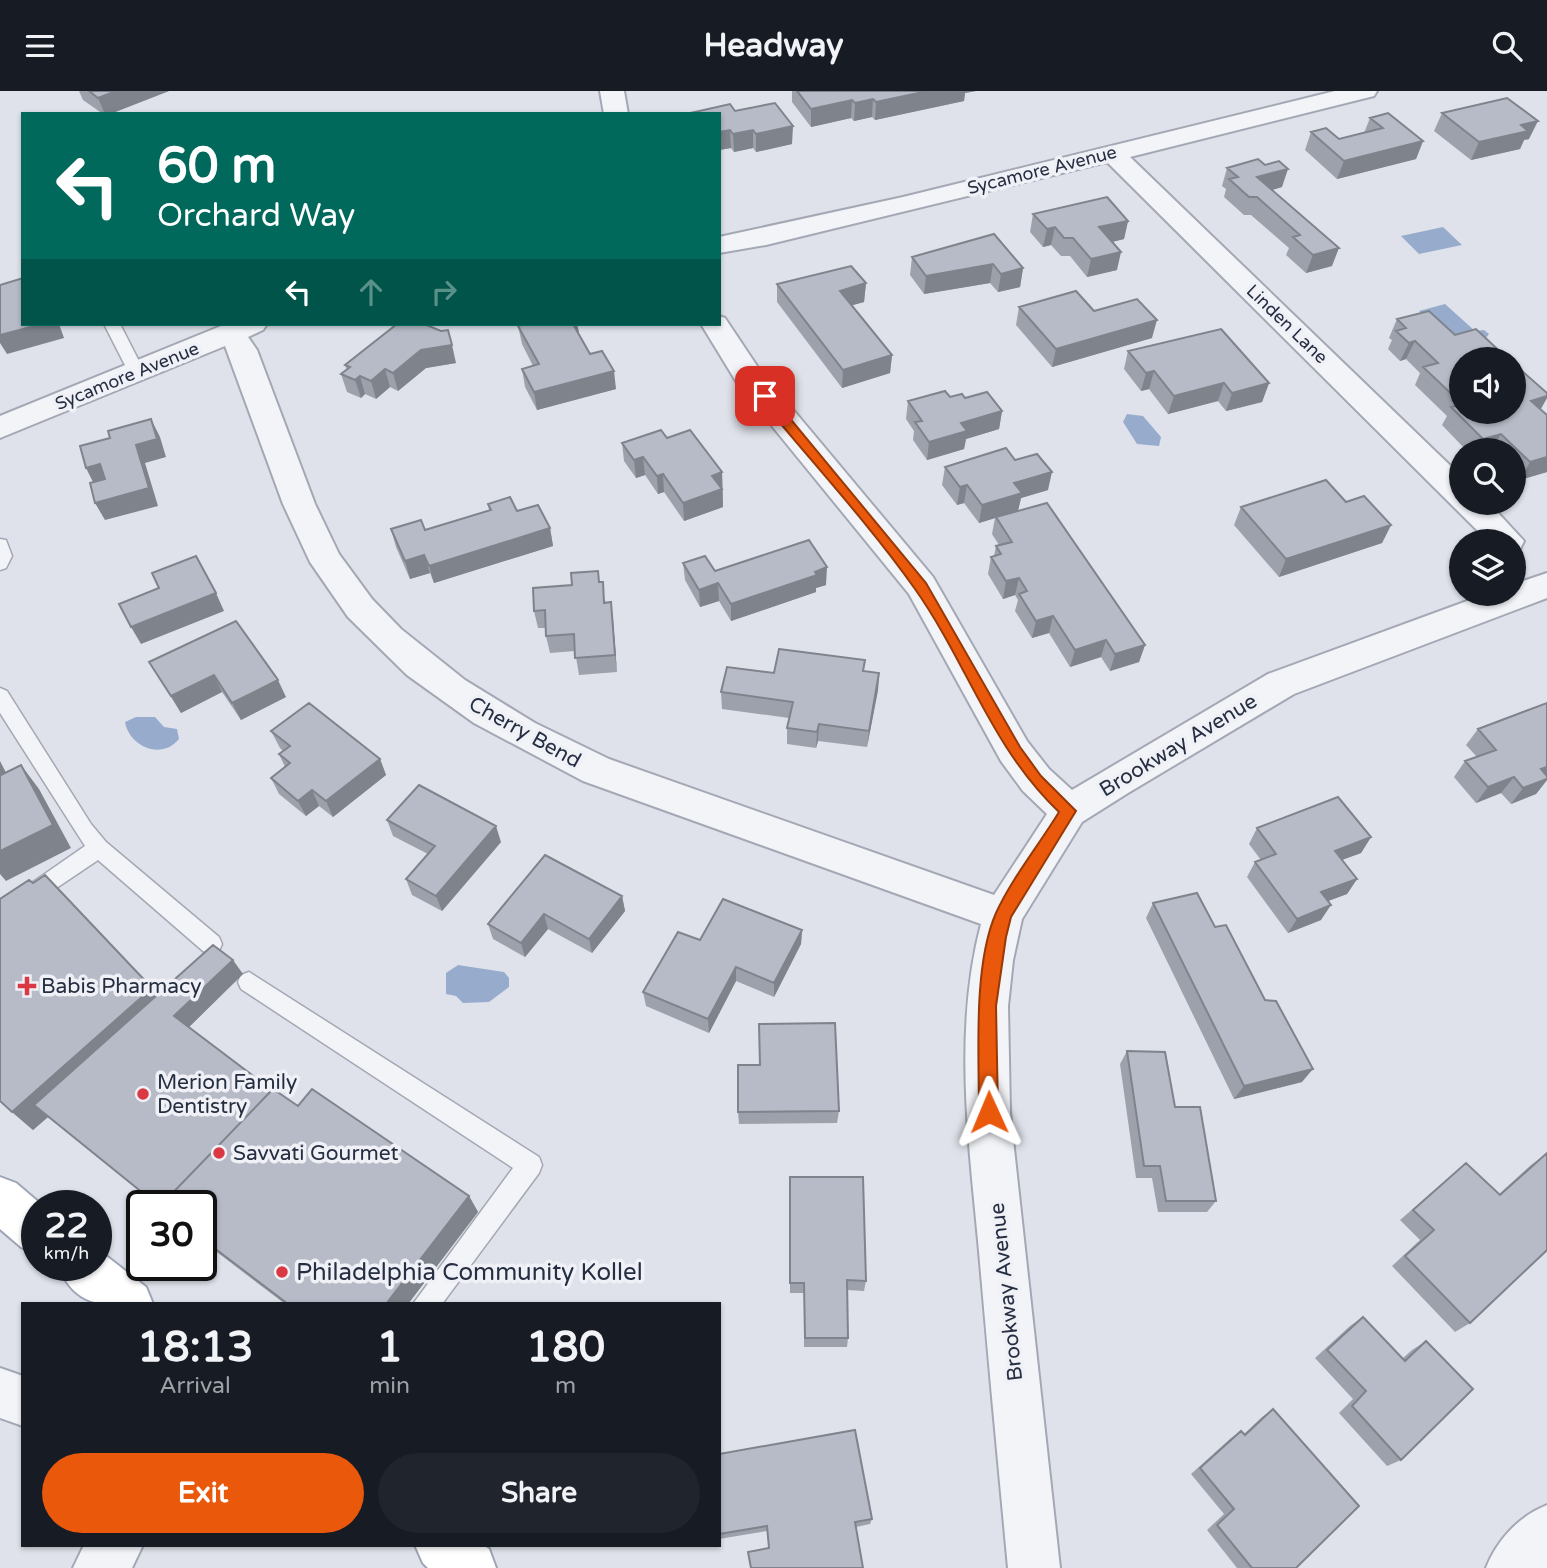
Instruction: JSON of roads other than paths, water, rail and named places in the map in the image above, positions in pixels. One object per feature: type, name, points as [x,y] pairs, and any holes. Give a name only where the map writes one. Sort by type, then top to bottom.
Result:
[{"type":"main road","points":[[0,1199],[21,1217]]},
{"type":"main road","points":[[101,1281],[127,1302]]},
{"type":"main road","points":[[444,1547],[470,1568]]},
{"type":"street","points":[[611,91],[616,112]]},
{"type":"street","name":"Sycamore Avenue","points":[[730,243],[1365,91]]},
{"type":"street","points":[[1245,97],[1267,115]]},
{"type":"street","name":"Linden Lane","points":[[1112,153],[1449,483]]},
{"type":"street","points":[[721,268],[730,243]]},
{"type":"street","points":[[716,326],[748,376],[921,586],[1014,751],[1036,780],[1069,811]]},
{"type":"street","name":"Sycamore Avenue","points":[[0,428],[242,328]]},
{"type":"street","name":"Cherry Bend","points":[[242,328],[242,349],[307,526],[334,574],[392,642],[447,688],[543,745],[596,770],[1003,915]]},
{"type":"street","points":[[1481,515],[1496,529]]},
{"type":"street","points":[[1526,559],[1547,579]]},
{"type":"street","name":"Brookway Avenue","points":[[1034,1568],[989,1112],[987,1006],[992,960],[1003,915],[1069,811],[1281,684],[1547,585]]},
{"type":"street","points":[[0,1393],[21,1400]]},
{"type":"street","points":[[1512,1568],[1547,1531]]},
{"type":"street","points":[[99,1568],[115,1547]]},
{"type":"lane","points":[[113,326],[137,373]]},
{"type":"lane","points":[[0,545],[3,556],[0,563]]},
{"type":"lane","points":[[0,696],[70,808],[99,848],[211,944]]},
{"type":"lane","points":[[0,918],[99,848]]},
{"type":"lane","points":[[249,982],[530,1165],[427,1302]]},
{"type":"water","points":[[1443,227],[1462,245],[1419,254],[1401,236]]},
{"type":"water","points":[[1445,304],[1475,331],[1484,330],[1489,334],[1486,338],[1457,344],[1419,311]]},
{"type":"water","points":[[1127,414],[1143,416],[1161,437],[1159,446],[1137,444],[1123,422]]},
{"type":"water","points":[[136,717],[155,717],[164,727],[177,729],[179,739],[164,749],[155,750],[139,744],[128,731],[125,722]]},
{"type":"water","points":[[458,965],[504,972],[509,978],[509,987],[489,1002],[463,1003],[456,996],[446,994],[446,973]]},
{"type":"place","name":"Babis Pharmacy","points":[[27,986]]},
{"type":"place","name":"Merion Family Dentistry","points":[[143,1094]]},
{"type":"place","name":"Savvati Gourmet","points":[[219,1153]]},
{"type":"place","name":"Philadelphia Community Kollel","points":[[282,1272]]}]
